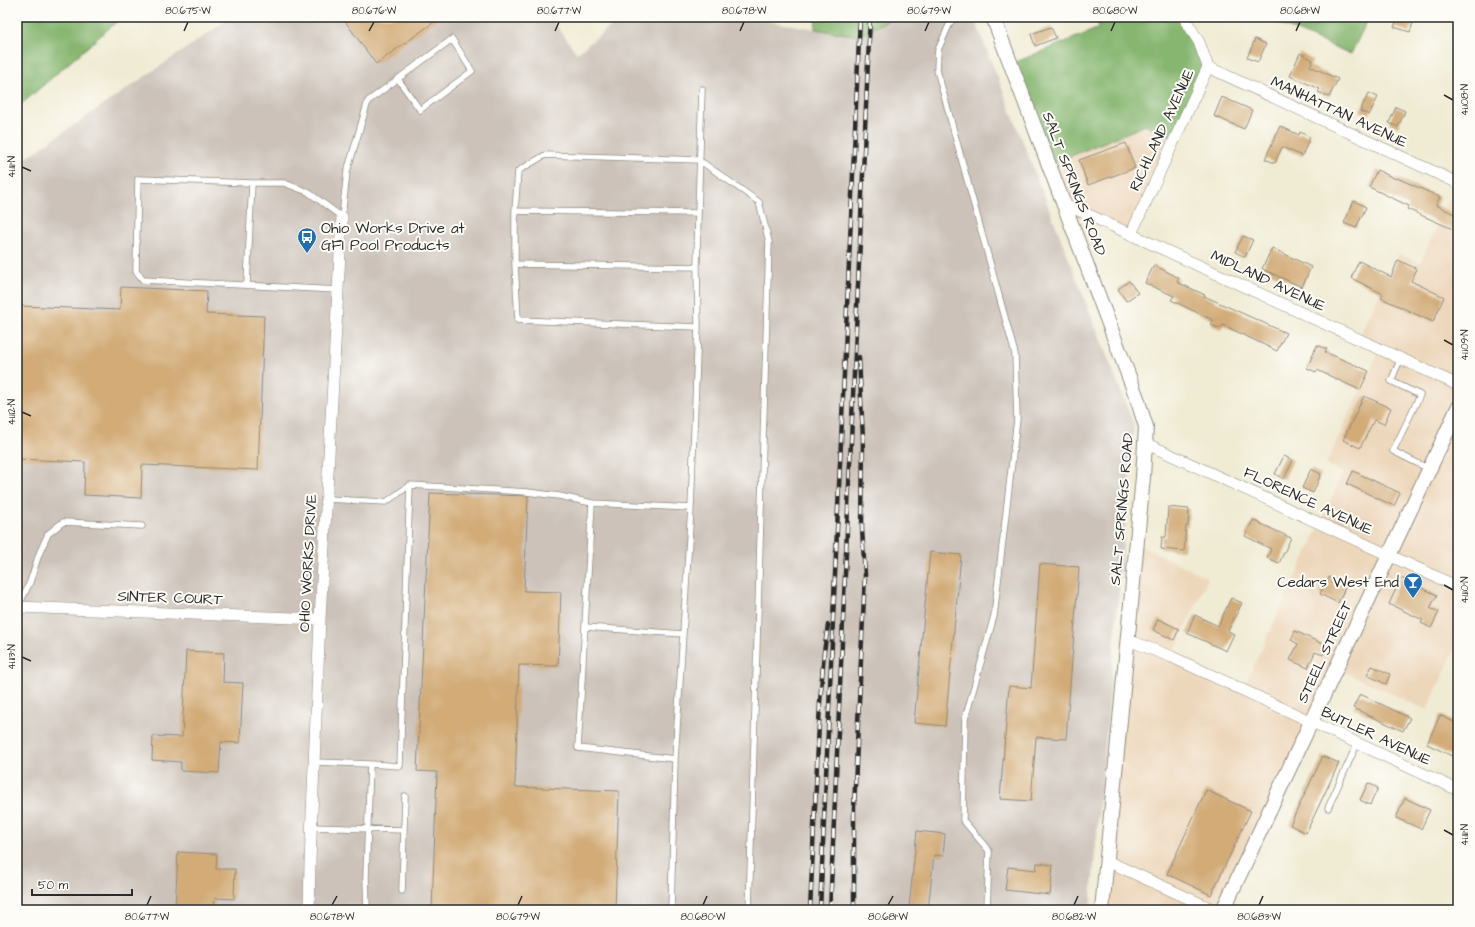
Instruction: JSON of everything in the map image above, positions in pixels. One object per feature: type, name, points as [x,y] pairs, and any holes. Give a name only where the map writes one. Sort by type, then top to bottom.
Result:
[{"type":"street","name":"SALT SPRINGS ROAD","points":[[993,17],[1065,204],[1144,417],[1146,427],[1143,477],[1102,910]]},
{"type":"street","name":"RICHLAND AVENUE","points":[[1131,234],[1208,67],[1199,42],[1184,17]]},
{"type":"street","name":"MANHATTAN AVENUE","points":[[1208,67],[1458,183]]},
{"type":"street","name":"MIDLAND AVENUE","points":[[1065,204],[1458,385]]},
{"type":"street","name":"OHIO WORKS DRIVE","points":[[309,910],[320,618],[342,218]]},
{"type":"street","name":"STEEL STREET","points":[[1223,910],[1458,408]]},
{"type":"street","name":"FLORENCE AVENUE","points":[[1145,443],[1390,554],[1458,587]]},
{"type":"street","name":"SINTER COURT","points":[[18,607],[320,618]]},
{"type":"street","name":"BUTLER AVENUE","points":[[1128,640],[1172,658],[1458,790]]},
{"type":"street","points":[[1107,861],[1214,910]]},
{"type":"lane","points":[[956,17],[950,23],[938,50],[937,70],[1015,354],[1017,419],[994,616],[965,719],[963,820],[989,851],[987,910]]},
{"type":"lane","points":[[342,218],[346,172],[368,101],[452,39],[472,71],[420,110],[398,79]]},
{"type":"lane","points":[[671,910],[675,759],[691,508],[698,327],[697,267],[702,89]]},
{"type":"lane","points":[[698,327],[518,320],[515,264],[515,211],[518,171],[545,155],[699,160],[759,202],[769,242],[749,910]]},
{"type":"lane","points":[[338,290],[247,284],[143,280],[136,271],[138,179],[252,184],[284,183],[308,192],[342,218]]},
{"type":"lane","points":[[247,284],[252,184]]},
{"type":"lane","points":[[515,211],[698,213]]},
{"type":"lane","points":[[515,264],[697,267]]},
{"type":"lane","points":[[1401,358],[1391,381],[1420,395],[1393,451],[1429,469]]},
{"type":"lane","points":[[326,499],[386,502],[410,485],[527,492],[559,496],[592,503],[691,508]]},
{"type":"lane","points":[[314,762],[400,766],[410,485]]},
{"type":"lane","points":[[592,503],[578,748],[675,759]]},
{"type":"lane","points":[[17,638],[18,607],[30,582],[39,554],[48,534],[63,522],[142,526]]},
{"type":"lane","points":[[585,627],[683,634]]},
{"type":"lane","points":[[1328,808],[1357,744]]},
{"type":"lane","points":[[367,910],[366,877],[370,764]]},
{"type":"lane","points":[[402,891],[405,796]]},
{"type":"lane","points":[[311,827],[404,830]]},
{"type":"shaded area","points":[[232,17],[550,17],[577,53],[623,17],[743,17],[859,36],[895,17],[974,17],[1134,425],[1090,910],[17,910],[17,164]]},
{"type":"shaded area","points":[[1146,125],[1175,138],[1131,234],[1065,204],[1049,165]]},
{"type":"shaded area","points":[[1457,183],[1458,642],[1427,710],[1336,668],[1223,910],[1102,910],[1137,544],[1208,578],[1172,657],[1242,690],[1343,473],[1326,464],[1380,349],[1358,339],[1399,254],[1420,263]]},
{"type":"green space","points":[[17,17],[122,17],[17,108]]},
{"type":"green space","points":[[816,17],[895,17],[859,36],[815,29]]},
{"type":"green space","points":[[1095,17],[1184,17],[1208,67],[1175,138],[1146,125],[1049,165],[1011,64],[1099,28]]},
{"type":"green space","points":[[1281,17],[1369,17],[1351,54],[1278,23]]},
{"type":"building","points":[[342,17],[441,17],[376,64]]},
{"type":"building","points":[[1398,17],[1415,17],[1410,32],[1394,27]]},
{"type":"building","points":[[1051,27],[1056,38],[1035,46],[1031,34]]},
{"type":"building","points":[[1255,39],[1266,44],[1258,62],[1247,58]]},
{"type":"building","points":[[1300,53],[1313,60],[1310,66],[1338,79],[1329,97],[1318,92],[1320,89],[1290,76]]},
{"type":"building","points":[[1369,93],[1378,97],[1369,115],[1360,111]]},
{"type":"building","points":[[1222,97],[1252,110],[1244,129],[1214,116]]},
{"type":"building","points":[[1396,107],[1405,111],[1398,127],[1389,123]]},
{"type":"building","points":[[1280,126],[1299,135],[1300,132],[1310,137],[1302,156],[1282,147],[1275,163],[1265,159]]},
{"type":"building","points":[[1126,143],[1135,168],[1088,185],[1079,160]]},
{"type":"building","points":[[1377,170],[1440,197],[1436,205],[1458,216],[1458,223],[1455,230],[1407,209],[1409,206],[1369,187]]},
{"type":"building","points":[[1354,201],[1366,207],[1356,228],[1344,223]]},
{"type":"building","points":[[1243,236],[1253,240],[1245,257],[1235,252]]},
{"type":"building","points":[[1272,248],[1311,267],[1302,287],[1262,269]]},
{"type":"building","points":[[1398,260],[1417,269],[1411,281],[1444,297],[1433,322],[1381,298],[1383,294],[1351,278],[1359,261],[1391,277]]},
{"type":"building","points":[[1154,265],[1179,278],[1177,282],[1205,295],[1204,296],[1286,333],[1277,351],[1223,325],[1221,329],[1211,325],[1213,320],[1171,300],[1174,296],[1145,283]]},
{"type":"building","points":[[1129,281],[1138,293],[1126,301],[1118,289]]},
{"type":"building","points":[[121,287],[207,291],[206,314],[264,316],[258,470],[142,465],[141,498],[84,495],[85,462],[17,459],[17,385],[20,306],[120,310]]},
{"type":"building","points":[[1317,345],[1327,349],[1325,352],[1369,371],[1360,390],[1317,370],[1316,372],[1307,368]]},
{"type":"building","points":[[1364,396],[1391,408],[1384,424],[1374,420],[1360,448],[1343,440]]},
{"type":"building","points":[[1284,456],[1293,460],[1284,479],[1275,474]]},
{"type":"building","points":[[1311,469],[1321,474],[1313,493],[1302,488]]},
{"type":"building","points":[[1353,471],[1400,493],[1394,506],[1347,484]]},
{"type":"building","points":[[430,493],[528,496],[524,591],[561,592],[558,666],[519,665],[515,787],[619,791],[615,910],[432,910],[437,772],[417,771]]},
{"type":"building","points":[[1168,507],[1189,509],[1184,551],[1161,549],[1162,537],[1166,537]]},
{"type":"building","points":[[1253,520],[1291,538],[1279,563],[1267,558],[1271,549],[1245,536]]},
{"type":"building","points":[[930,552],[961,555],[945,726],[914,723]]},
{"type":"building","points":[[1040,564],[1079,567],[1066,739],[1036,737],[1031,801],[1000,799],[1009,686],[1031,688]]},
{"type":"building","points":[[1329,577],[1346,586],[1338,603],[1320,594]]},
{"type":"building","name":"Cedars West End","points":[[1401,578],[1437,595],[1430,608],[1439,612],[1431,628],[1421,623],[1423,620],[1389,604]]},
{"type":"building","points":[[1231,598],[1242,603],[1228,631],[1234,634],[1226,651],[1187,633],[1195,615],[1218,626]]},
{"type":"building","points":[[1158,619],[1179,629],[1174,640],[1153,630]]},
{"type":"building","points":[[1295,631],[1327,646],[1323,655],[1315,652],[1308,668],[1290,660],[1298,644],[1291,640]]},
{"type":"building","points":[[186,651],[224,653],[223,682],[243,683],[240,743],[221,742],[219,773],[181,771],[181,762],[152,760],[153,736],[182,737]]},
{"type":"building","points":[[1372,666],[1390,674],[1386,684],[1367,675]]},
{"type":"building","points":[[1360,694],[1410,718],[1403,731],[1353,708]]},
{"type":"building","points":[[1440,715],[1458,724],[1458,748],[1454,757],[1427,744]]},
{"type":"building","points":[[1323,756],[1339,763],[1306,833],[1290,825]]},
{"type":"building","points":[[1368,783],[1378,788],[1370,805],[1360,800]]},
{"type":"building","points":[[1206,790],[1251,811],[1211,895],[1167,874]]},
{"type":"building","points":[[1405,798],[1430,810],[1421,829],[1396,818]]},
{"type":"building","points":[[917,831],[945,834],[943,856],[934,855],[928,910],[909,908]]},
{"type":"building","points":[[178,852],[217,854],[216,869],[235,869],[234,899],[215,898],[214,910],[175,910]]},
{"type":"building","points":[[1037,863],[1053,865],[1050,895],[1005,890],[1008,867],[1036,870]]},
{"type":"railway","points":[[820,910],[860,17]]},
{"type":"railway","points":[[830,910],[870,17]]},
{"type":"railway","points":[[854,910],[854,808],[865,575],[862,529],[863,439],[859,357]]},
{"type":"railway","points":[[810,910],[820,703],[824,652],[828,625]]},
{"type":"place","name":"Ohio Works Drive at GFI Pool Products","points":[[307,254]]},
{"type":"place","name":"Cedars West End","points":[[1413,599]]}]
